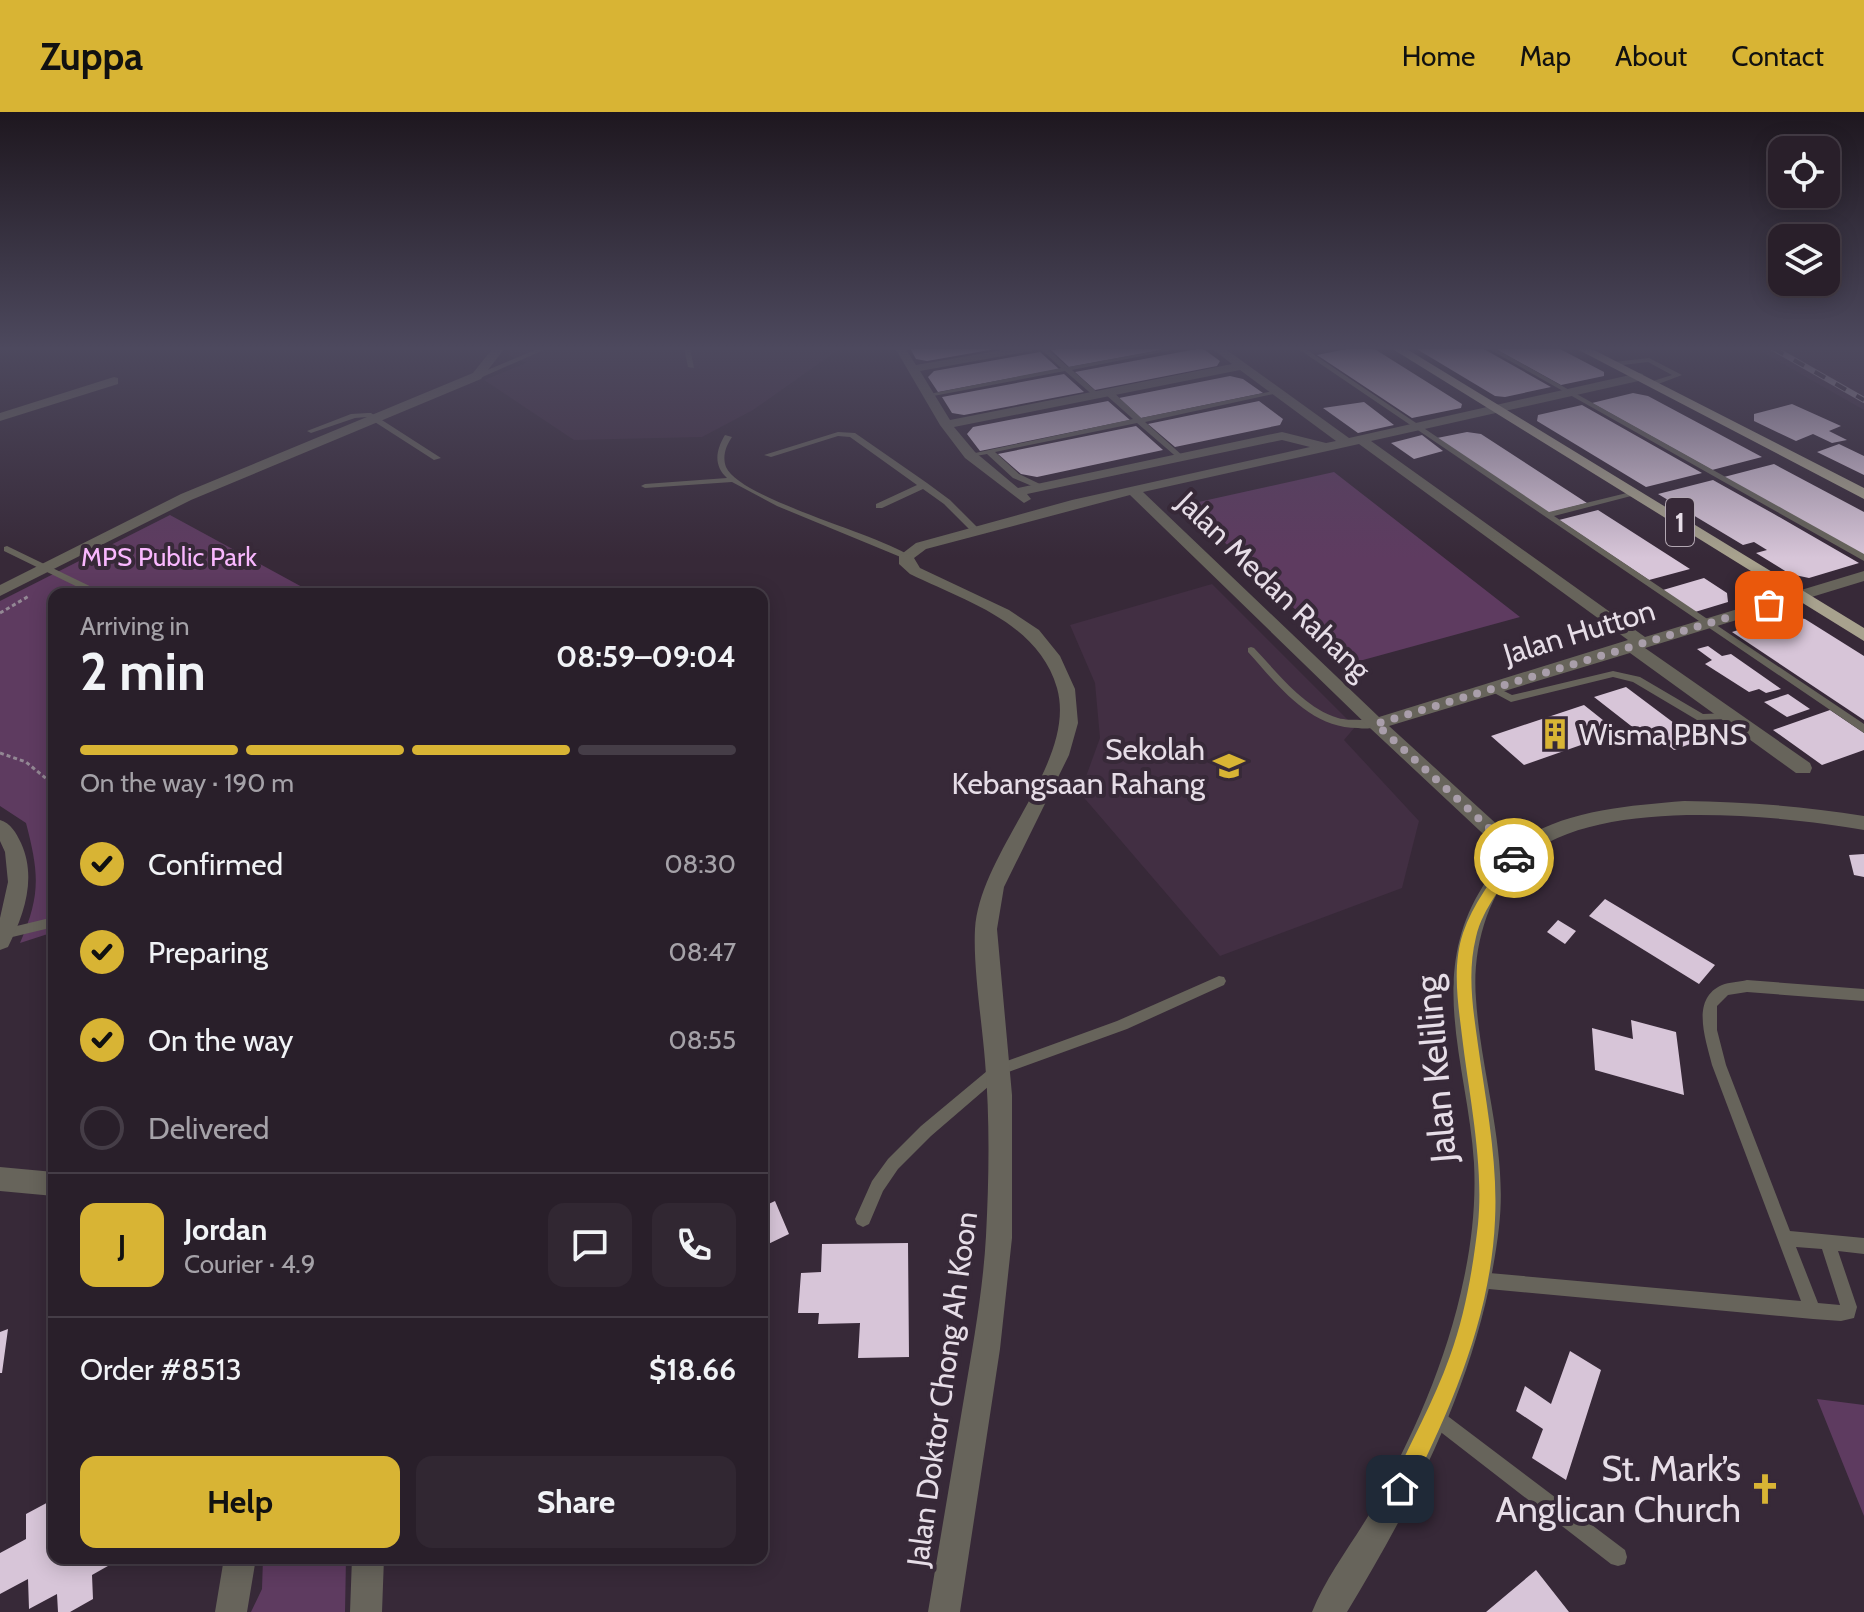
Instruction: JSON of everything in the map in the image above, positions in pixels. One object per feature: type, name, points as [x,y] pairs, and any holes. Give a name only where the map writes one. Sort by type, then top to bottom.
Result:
[{"type":"highway","name":"1","points":[[1511,418],[1864,636]]},
{"type":"highway","points":[[1717,418],[1864,494]]},
{"type":"street","points":[[0,591],[186,497],[381,418]]},
{"type":"street","points":[[942,418],[970,455],[1038,513]]},
{"type":"street","points":[[946,425],[981,418]]},
{"type":"street","points":[[1318,418],[1636,644],[1803,768]]},
{"type":"street","points":[[906,556],[921,546],[1038,513],[1456,418]]},
{"type":"street","points":[[1017,492],[1282,436],[1328,448]]},
{"type":"street","name":"Jalan Medan Rahang","points":[[1133,490],[1376,724],[1517,854]]},
{"type":"street","name":"Jalan Doktor Chong Ah Koon","points":[[906,556],[907,564],[915,571],[1003,613],[1033,633],[1052,656],[1066,689],[1069,723],[1060,755],[994,887],[986,929],[998,1070],[999,1238],[986,1349],[944,1612]]},
{"type":"street","name":"Jalan Hutton","points":[[1376,724],[1864,576]]},
{"type":"street","name":"Jalan Keliling","points":[[1328,1612],[1377,1534],[1435,1417],[1460,1354],[1478,1280],[1487,1221],[1484,1148],[1465,997],[1464,963],[1469,934],[1483,904],[1517,854],[1547,835],[1581,822],[1625,813],[1688,809],[1763,810],[1864,823]]},
{"type":"street","points":[[0,827],[8,834],[18,870],[14,899],[2,937]]},
{"type":"street","points":[[0,1179],[48,1183]]},
{"type":"street","points":[[231,1612],[239,1564]]},
{"type":"street","points":[[366,1612],[368,1564]]},
{"type":"lane","points":[[311,431],[348,418]]},
{"type":"lane","points":[[373,418],[437,458]]},
{"type":"lane","points":[[1136,418],[1180,458]]},
{"type":"lane","points":[[970,455],[1149,418]]},
{"type":"lane","points":[[1404,418],[1864,729]]},
{"type":"lane","points":[[1614,418],[1864,558]]},
{"type":"lane","points":[[768,455],[846,434],[924,485],[959,512],[977,532]]},
{"type":"lane","points":[[728,437],[721,447],[721,458],[724,471],[732,480]]},
{"type":"lane","points":[[989,451],[1016,476],[1039,487]]},
{"type":"lane","points":[[645,486],[732,480]]},
{"type":"lane","name":"Jalan Doktor Chong Ah Koon","points":[[732,480],[793,510],[906,556]]},
{"type":"lane","points":[[879,506],[924,485]]},
{"type":"lane","points":[[1547,515],[1632,493]]},
{"type":"lane","points":[[7,549],[85,588]]},
{"type":"lane","points":[[1251,650],[1315,713],[1340,725],[1355,727],[1376,724]]},
{"type":"lane","points":[[1490,688],[1511,699],[1613,674],[1636,679],[1701,718],[1729,716]]},
{"type":"lane","points":[[2,937],[48,924]]},
{"type":"lane","points":[[863,1219],[877,1186],[893,1164],[926,1131],[998,1070],[1122,1025],[1219,981]]},
{"type":"lane","points":[[1813,1311],[1719,1065],[1710,1030],[1710,1004],[1724,990],[1747,986],[1864,995]]},
{"type":"lane","points":[[1785,1238],[1864,1246]]},
{"type":"lane","points":[[1478,1280],[1848,1312],[1827,1242]]},
{"type":"lane","points":[[1435,1417],[1618,1557]]},
{"type":"path","points":[[0,753],[26,762],[48,780]]},
{"type":"shaded area","points":[[541,418],[738,418],[702,437],[574,440]]},
{"type":"shaded area","name":"Sekolah Kebangsaan Rahang","points":[[1212,584],[1355,727],[1344,740],[1419,821],[1402,888],[1220,956],[1080,793],[1100,738],[1095,683],[1070,625]]},
{"type":"green space","points":[[1334,472],[1520,617],[1352,663],[1185,505]]},
{"type":"green space","name":"MPS Public Park","points":[[170,515],[304,588],[48,588],[48,934],[20,943],[32,911],[36,884],[34,856],[26,823],[0,806],[0,601]]},
{"type":"green space","points":[[1817,1399],[1864,1405],[1864,1516]]},
{"type":"green space","points":[[263,1564],[346,1564],[345,1612],[251,1612],[262,1589]]},
{"type":"building","points":[[1020,418],[1130,420],[980,451],[967,434],[973,427]]},
{"type":"building","points":[[1177,418],[1283,419],[1280,425],[1175,447],[1148,424]]},
{"type":"building","points":[[1337,418],[1385,418],[1394,425],[1358,433]]},
{"type":"building","points":[[1538,418],[1605,418],[1702,473],[1646,487],[1537,421]]},
{"type":"building","points":[[1619,418],[1689,418],[1762,457],[1712,470]]},
{"type":"building","points":[[1754,418],[1823,418],[1841,426],[1829,431],[1847,440],[1832,443],[1813,434],[1796,441],[1754,421]]},
{"type":"building","points":[[1136,426],[1163,450],[1037,477],[1021,474],[998,454]]},
{"type":"building","points":[[1467,432],[1481,434],[1587,503],[1548,513],[1437,438]]},
{"type":"building","points":[[1422,435],[1443,451],[1414,459],[1391,443]]},
{"type":"building","points":[[1839,444],[1864,456],[1864,475],[1817,452]]},
{"type":"building","points":[[1774,464],[1864,512],[1864,556],[1724,477]]},
{"type":"building","points":[[1713,480],[1859,563],[1809,578],[1790,574],[1756,553],[1767,550],[1754,542],[1743,545],[1658,494]]},
{"type":"building","points":[[1598,510],[1690,569],[1649,580],[1559,520]]},
{"type":"building","points":[[1704,578],[1727,593],[1728,602],[1695,612],[1663,590]]},
{"type":"building","points":[[1785,615],[1805,619],[1864,656],[1864,720],[1732,632]]},
{"type":"building","points":[[1708,646],[1722,656],[1731,654],[1781,689],[1766,693],[1759,689],[1749,692],[1705,664],[1712,660],[1697,649]]},
{"type":"building","points":[[1626,687],[1698,741],[1674,750],[1652,733],[1644,736],[1594,697]]},
{"type":"building","points":[[1788,694],[1810,709],[1787,717],[1764,702]]},
{"type":"building","name":"Wisma PBNS","points":[[1584,705],[1618,732],[1524,765],[1491,736]]},
{"type":"building","points":[[1830,710],[1864,733],[1864,750],[1822,765],[1773,730]]},
{"type":"building","points":[[1864,854],[1864,877],[1854,875],[1849,855]]},
{"type":"building","points":[[1605,899],[1715,965],[1699,984],[1589,916]]},
{"type":"building","points":[[1558,920],[1576,931],[1565,944],[1547,932]]},
{"type":"building","points":[[1631,1020],[1676,1032],[1684,1095],[1595,1070],[1592,1028],[1633,1039]]},
{"type":"building","points":[[775,1201],[789,1234],[768,1244],[768,1204]]},
{"type":"building","points":[[908,1243],[909,1357],[858,1358],[860,1323],[818,1324],[819,1313],[798,1313],[801,1273],[821,1272],[822,1244]]},
{"type":"building","points":[[8,1329],[2,1373],[0,1373],[0,1332]]},
{"type":"building","points":[[1570,1351],[1601,1370],[1566,1480],[1532,1458],[1543,1429],[1516,1411],[1525,1386],[1551,1404]]},
{"type":"building","points":[[48,1502],[48,1564],[111,1564],[92,1575],[93,1599],[70,1612],[58,1612],[57,1594],[29,1609],[28,1579],[0,1594],[0,1553],[26,1539],[26,1514]]},
{"type":"building","points":[[1536,1570],[1569,1612],[1486,1612]]},
{"type":"way so far","points":[[1514,858],[1517,854],[1376,724],[1769,605]]},
{"type":"place","name":"Wisma PBNS","points":[[1555,734]]},
{"type":"place","name":"Sekolah Kebangsaan Rahang","points":[[1229,766]]},
{"type":"place","name":"St. Mark’s Anglican Church","points":[[1765,1489]]},
{"type":"route","points":[[1400,1489],[1423,1445],[1460,1354],[1478,1280],[1487,1221],[1484,1148],[1465,997],[1464,963],[1469,934],[1483,904],[1514,858]]}]
